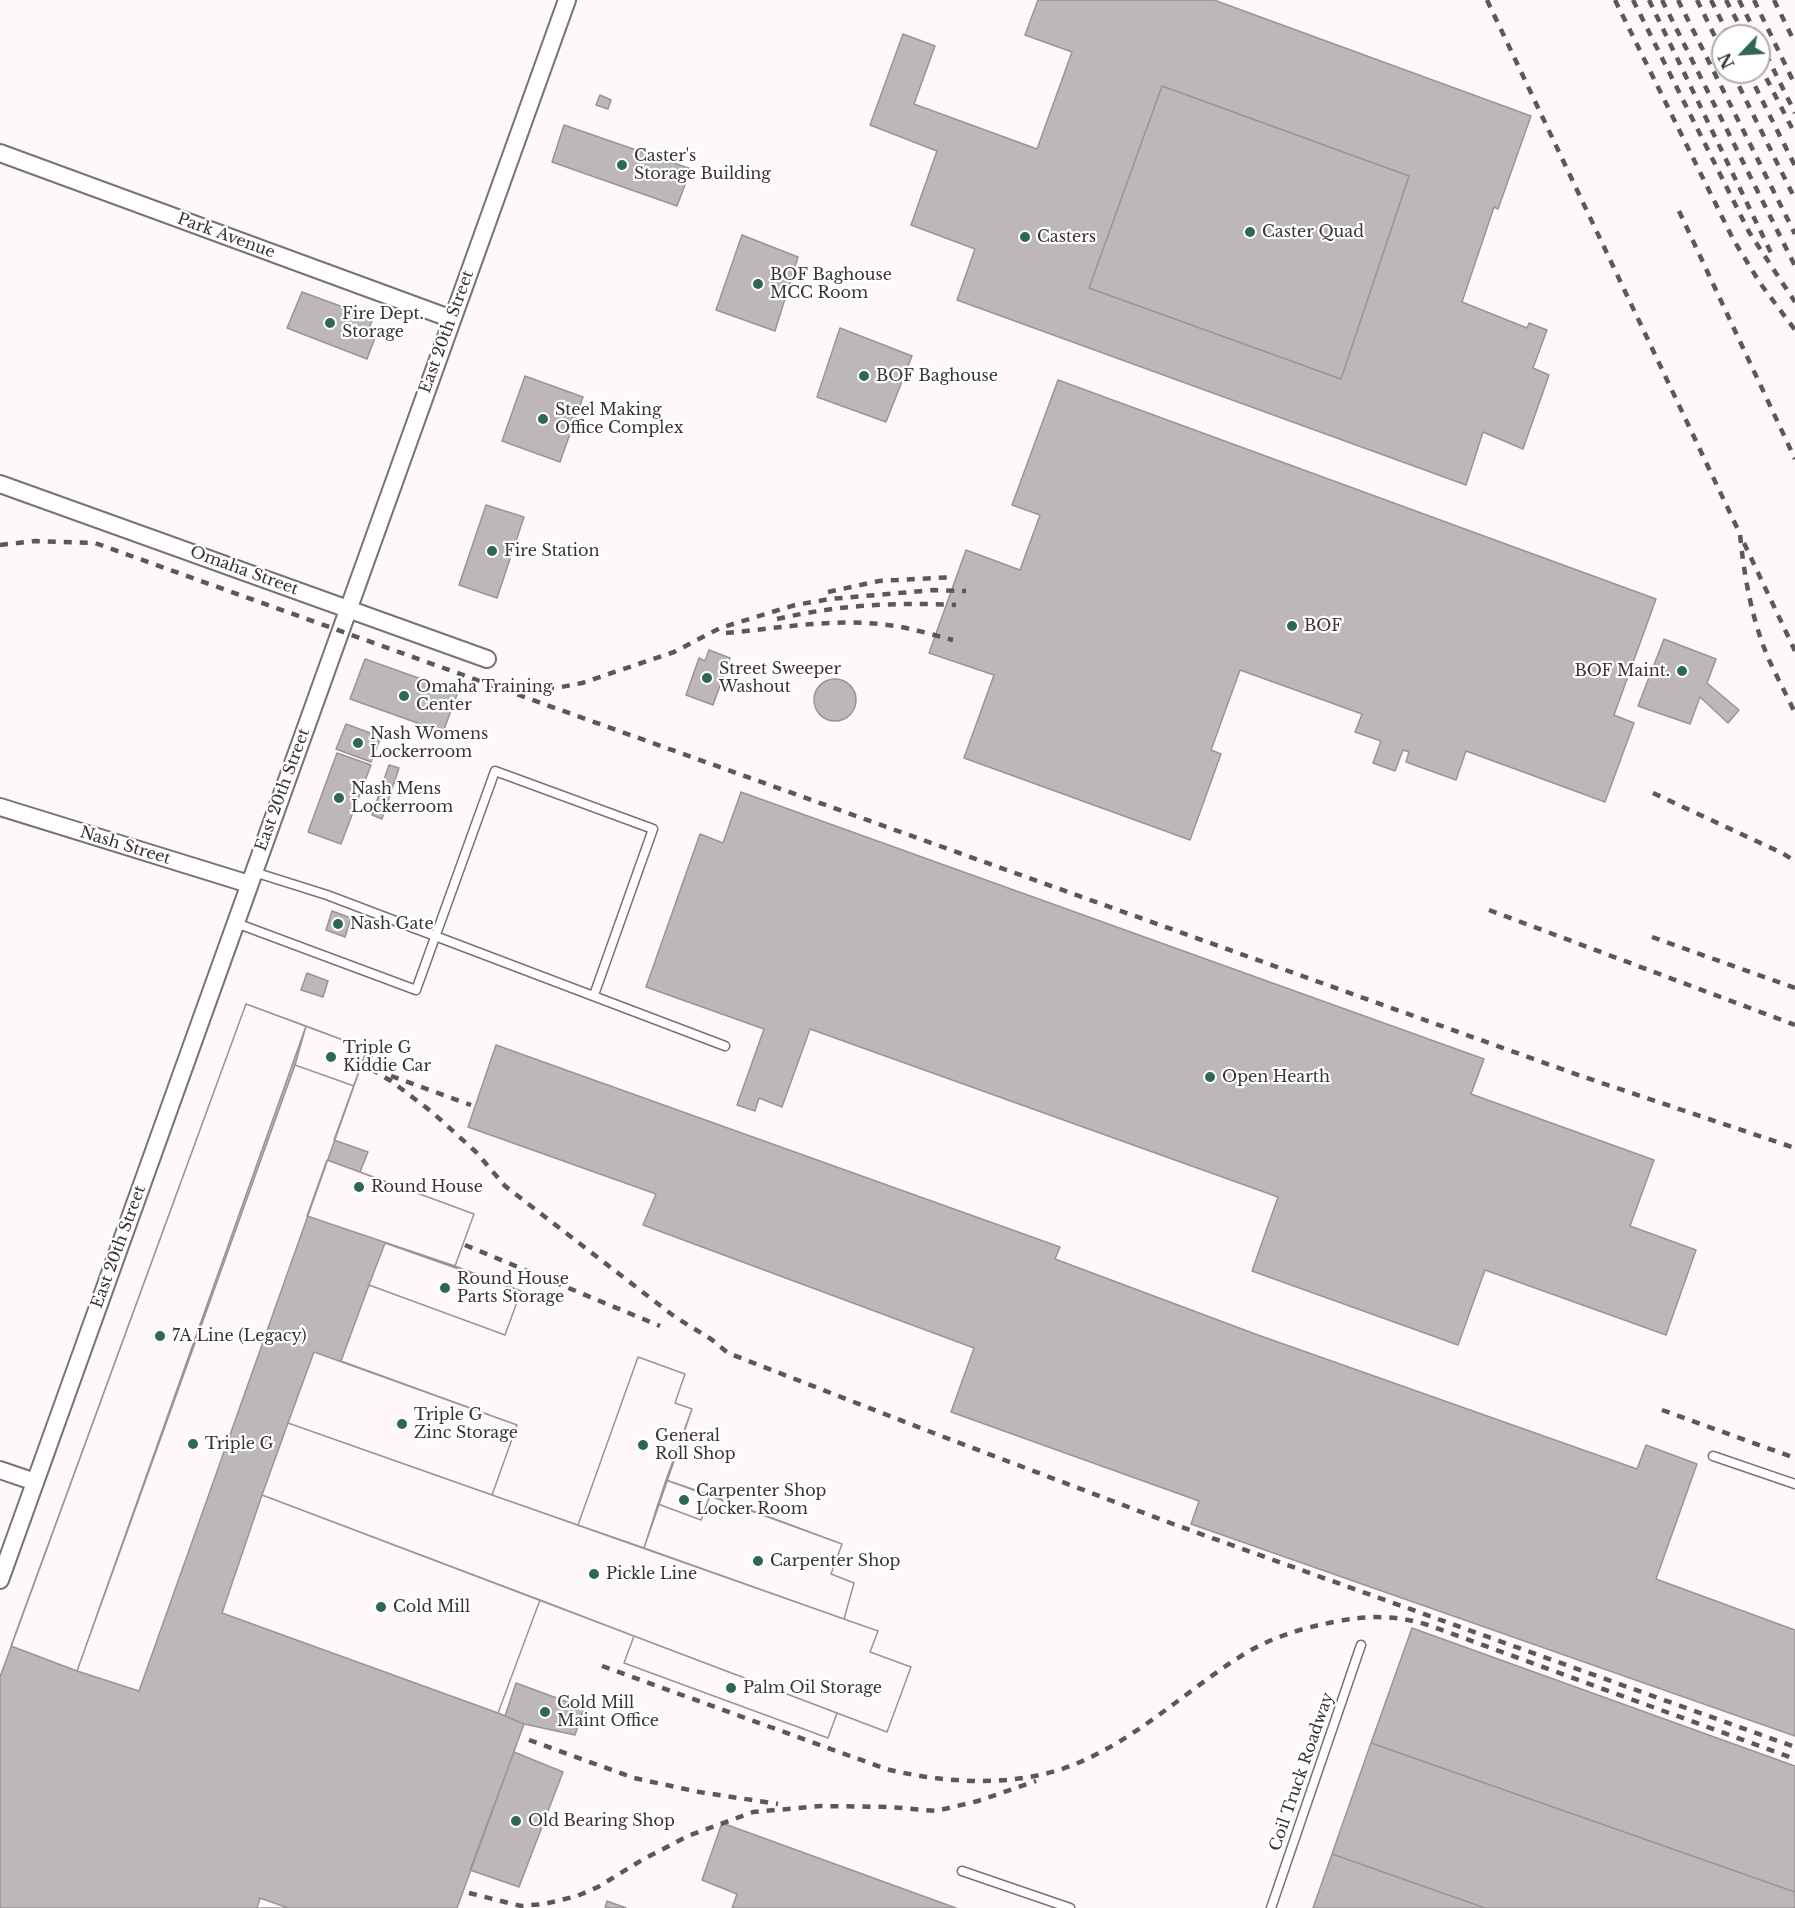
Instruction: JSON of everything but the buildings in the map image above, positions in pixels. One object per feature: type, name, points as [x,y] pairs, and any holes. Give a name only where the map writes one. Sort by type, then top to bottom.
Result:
[{"type":"street","name":"East 20th Street","points":[[0,1580],[567,0]]},
{"type":"street","name":"Park Avenue","points":[[0,153],[452,319]]},
{"type":"street","name":"Omaha Street","points":[[0,484],[487,659]]},
{"type":"street","name":"Nash Street","points":[[0,807],[252,878]]},
{"type":"street","points":[[0,1470],[35,1482]]},
{"type":"lane","points":[[236,923],[416,990],[495,771],[653,829],[594,995]]},
{"type":"lane","points":[[252,878],[327,895],[725,1046]]},
{"type":"lane","points":[[1713,1456],[1795,1484]]},
{"type":"lane","name":"Coil Truck Roadway","points":[[1271,1908],[1361,1645]]},
{"type":"lane","points":[[962,1870],[1070,1908]]},
{"type":"railway","points":[[1487,0],[1740,534],[1744,566],[1758,631],[1770,662],[1795,713]]},
{"type":"railway","points":[[1615,0],[1733,239],[1760,283],[1795,330]]},
{"type":"railway","points":[[1633,0],[1749,232],[1795,302]]},
{"type":"railway","points":[[1649,0],[1773,257]]},
{"type":"railway","points":[[1662,0],[1795,266]]},
{"type":"railway","points":[[1678,0],[1795,234]]},
{"type":"railway","points":[[1697,0],[1711,29]]},
{"type":"railway","points":[[1711,0],[1723,24]]},
{"type":"railway","points":[[1726,0],[1739,24]]},
{"type":"railway","points":[[1739,0],[1751,24]]},
{"type":"railway","points":[[1754,0],[1795,85]]},
{"type":"railway","points":[[1774,0],[1795,43]]},
{"type":"railway","points":[[1771,64],[1795,113]]},
{"type":"railway","points":[[1738,84],[1795,199]]},
{"type":"railway","points":[[1754,84],[1795,166]]},
{"type":"railway","points":[[1769,84],[1795,134]]},
{"type":"railway","points":[[1679,211],[1795,459]]},
{"type":"railway","points":[[0,545],[35,541],[95,543],[1581,1076],[1795,1148]]},
{"type":"railway","points":[[1744,543],[1795,651]]},
{"type":"railway","points":[[828,592],[879,581],[954,577]]},
{"type":"railway","points":[[514,687],[556,688],[582,683],[674,652],[720,628],[795,605],[830,599],[934,590],[966,591]]},
{"type":"railway","points":[[777,619],[822,610],[866,606],[956,605]]},
{"type":"railway","points":[[726,633],[810,624],[853,623],[895,626],[953,640]]},
{"type":"railway","points":[[1653,793],[1795,861]]},
{"type":"railway","points":[[1489,910],[1795,1025]]},
{"type":"railway","points":[[1652,937],[1795,988]]},
{"type":"railway","points":[[371,1069],[432,1112],[476,1152],[505,1186],[675,1317],[711,1339],[728,1353],[1173,1524],[1795,1747]]},
{"type":"railway","points":[[391,1076],[471,1105]]},
{"type":"railway","points":[[465,1245],[660,1326]]},
{"type":"railway","points":[[1662,1410],[1795,1458]]},
{"type":"railway","points":[[602,1666],[886,1769],[934,1778],[1008,1780],[1055,1771],[1100,1752],[1142,1727],[1241,1656],[1274,1639],[1310,1627],[1346,1620],[1370,1617],[1392,1618],[1428,1625],[1795,1759]]},
{"type":"railway","points":[[529,1740],[634,1778],[699,1792],[778,1804]]},
{"type":"railway","points":[[469,1893],[521,1906],[544,1904],[577,1896],[598,1887],[688,1836],[753,1812],[821,1806],[890,1807],[936,1811],[978,1801],[1036,1781]]},
{"type":"place","name":"Caster's Storage Building","points":[[622,165]]},
{"type":"place","name":"Caster Quad","points":[[1250,232]]},
{"type":"place","name":"Casters","points":[[1025,237]]},
{"type":"place","name":"BOF Baghouse MCC Room","points":[[758,284]]},
{"type":"place","name":"Fire Dept. Storage","points":[[330,323]]},
{"type":"place","name":"BOF Baghouse","points":[[864,376]]},
{"type":"place","name":"Steel Making Office Complex","points":[[543,419]]},
{"type":"place","name":"Fire Station","points":[[492,551]]},
{"type":"place","name":"BOF","points":[[1292,626]]},
{"type":"place","name":"BOF Maint.","points":[[1682,671]]},
{"type":"place","name":"Street Sweeper Washout","points":[[707,678]]},
{"type":"place","name":"Omaha Training Center","points":[[404,696]]},
{"type":"place","name":"Nash Womens Lockerroom","points":[[358,743]]},
{"type":"place","name":"Nash Mens Lockerroom","points":[[339,798]]},
{"type":"place","name":"Nash Gate","points":[[338,924]]},
{"type":"place","name":"Triple G Kiddie Car","points":[[331,1057]]},
{"type":"place","name":"Open Hearth","points":[[1210,1077]]},
{"type":"place","name":"Round House","points":[[359,1187]]},
{"type":"place","name":"Round House Parts Storage","points":[[445,1288]]},
{"type":"place","name":"7A Line (Legacy)","points":[[160,1336]]},
{"type":"place","name":"Triple G Zinc Storage","points":[[402,1424]]},
{"type":"place","name":"Triple G","points":[[193,1444]]},
{"type":"place","name":"General Roll Shop","points":[[643,1445]]},
{"type":"place","name":"Carpenter Shop Locker Room","points":[[684,1500]]},
{"type":"place","name":"Carpenter Shop","points":[[758,1561]]},
{"type":"place","name":"Pickle Line","points":[[594,1574]]},
{"type":"place","name":"Cold Mill","points":[[381,1607]]},
{"type":"place","name":"Palm Oil Storage","points":[[731,1688]]},
{"type":"place","name":"Cold Mill Maint Office","points":[[545,1712]]},
{"type":"place","name":"Old Bearing Shop","points":[[516,1821]]}]
